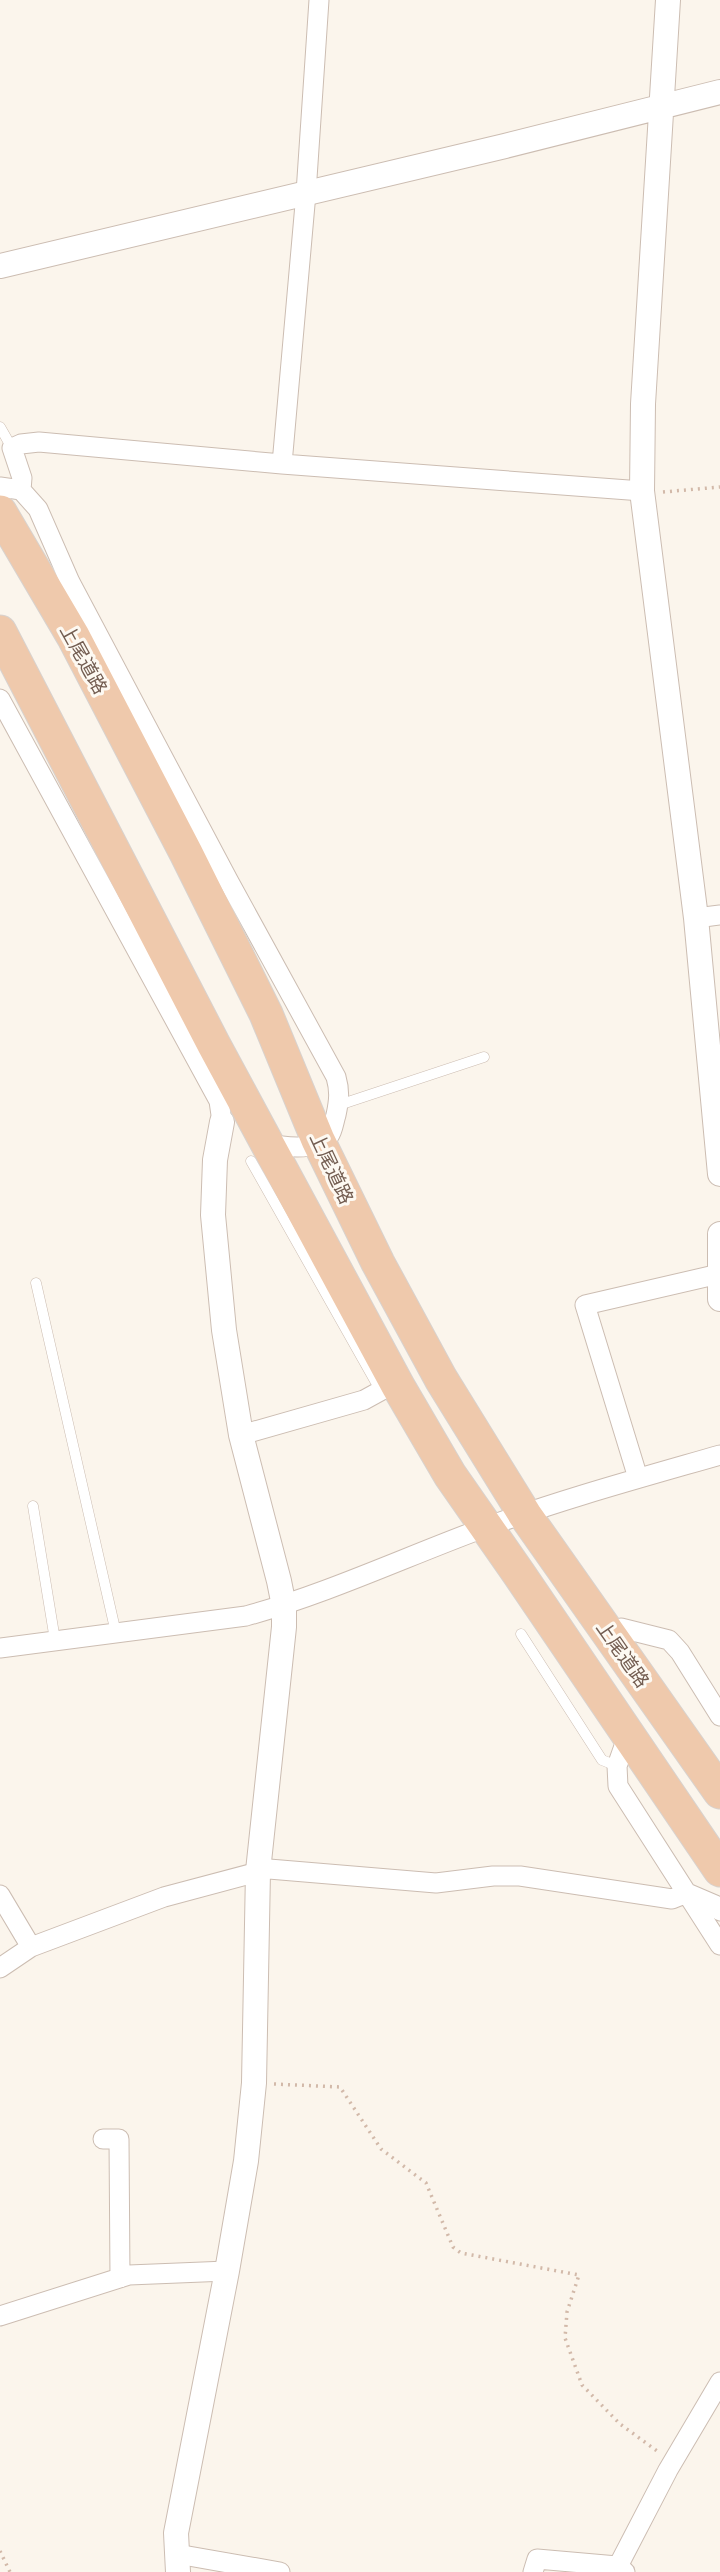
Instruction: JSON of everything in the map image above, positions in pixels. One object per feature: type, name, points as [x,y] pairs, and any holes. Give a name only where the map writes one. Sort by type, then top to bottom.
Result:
[{"type":"highway","name":"上尾道路","points":[[10,501],[73,636],[266,1014],[320,1143],[378,1263],[435,1368],[525,1515],[720,1792]]},
{"type":"highway","points":[[0,632],[258,1152],[391,1388],[485,1528],[622,1751],[720,1870]]},
{"type":"street","points":[[282,464],[306,193],[319,0]]},
{"type":"street","points":[[668,0],[643,404],[642,491],[708,916],[720,1174]]},
{"type":"street","points":[[0,266],[720,92]]},
{"type":"street","points":[[10,501],[22,478],[12,448],[39,442],[282,464],[642,491]]},
{"type":"street","points":[[0,486],[10,501],[38,509],[70,582],[336,1077],[340,1090],[331,1135],[320,1143],[258,1152]]},
{"type":"street","points":[[0,699],[219,1101],[222,1122],[215,1160],[214,1215],[225,1330],[242,1435],[284,1606],[284,1627],[258,1871],[254,2082],[246,2161],[176,2533],[178,2563],[280,2572]]},
{"type":"street","points":[[720,1234],[720,1299]]},
{"type":"street","points":[[638,1478],[585,1305],[719,1274]]},
{"type":"street","points":[[242,1435],[364,1400],[391,1388]]},
{"type":"street","points":[[0,1648],[246,1616],[284,1606],[485,1528],[638,1478],[720,1455]]},
{"type":"street","points":[[608,1632],[621,1628],[657,1636],[675,1645],[720,1716]]},
{"type":"street","points":[[622,1751],[618,1786],[720,1945]]},
{"type":"street","points":[[0,1968],[31,1947],[164,1897],[269,1869],[436,1883],[493,1876],[520,1876],[672,1899],[687,1893],[715,1905],[720,1911]]},
{"type":"street","points":[[0,1895],[31,1947]]},
{"type":"street","points":[[103,2139],[119,2139],[120,2278]]},
{"type":"street","points":[[0,2316],[129,2275],[227,2271]]},
{"type":"street","points":[[533,2572],[537,2558],[619,2570],[673,2463],[720,2382]]},
{"type":"lane","points":[[0,427],[12,448]]},
{"type":"lane","points":[[338,1105],[484,1057]]},
{"type":"lane","points":[[36,1283],[116,1633]]},
{"type":"lane","points":[[33,1506],[55,1640]]},
{"type":"lane","points":[[521,1634],[601,1760],[622,1751]]},
{"type":"path","points":[[642,491],[671,492],[720,487]]},
{"type":"path","points":[[254,2082],[340,2087],[381,2149],[426,2183],[453,2247],[461,2253],[579,2275],[567,2312],[565,2338],[582,2385],[620,2424],[673,2463]]},
{"type":"path","points":[[0,2551],[10,2572]]}]
